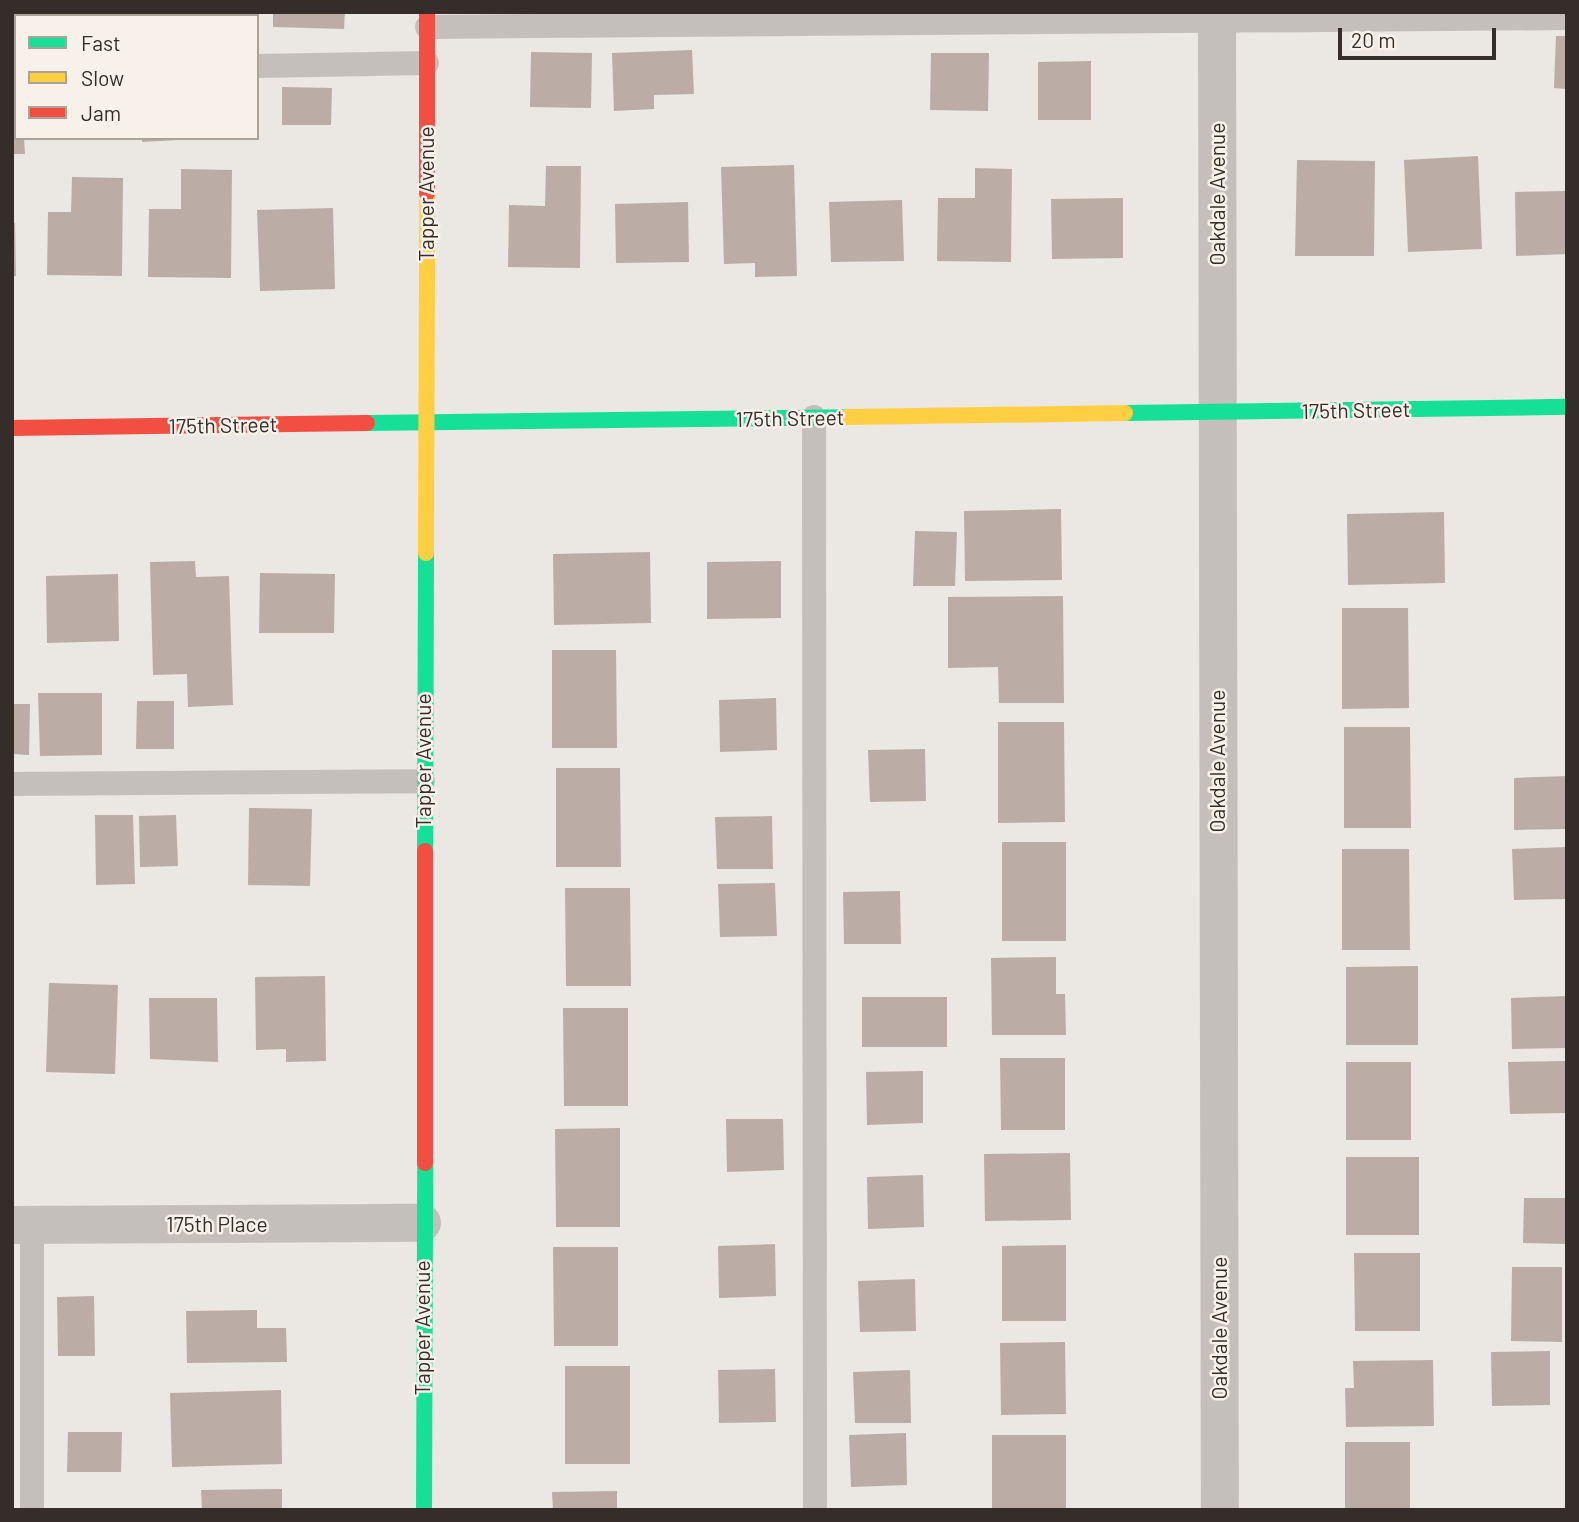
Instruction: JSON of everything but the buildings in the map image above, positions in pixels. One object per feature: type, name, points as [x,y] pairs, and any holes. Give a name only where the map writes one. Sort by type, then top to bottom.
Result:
[{"type":"street","name":"Oakdale Avenue","points":[[1217,18],[1220,1510]]},
{"type":"street","name":"Tapper Avenue","points":[[424,1510],[423,781],[428,20]]},
{"type":"street","name":"175th Street","points":[[12,428],[1567,407]]},
{"type":"street","name":"175th Place","points":[[22,1225],[422,1223]]},
{"type":"lane","points":[[428,20],[1567,18]]},
{"type":"lane","points":[[259,66],[427,63]]},
{"type":"lane","points":[[814,418],[815,1510]]},
{"type":"lane","points":[[12,784],[423,781]]},
{"type":"lane","points":[[22,1225],[32,1510]]},
{"type":"traffic: fast","points":[[1125,413],[1567,407]]},
{"type":"traffic: fast","points":[[367,423],[846,417]]},
{"type":"traffic: fast","points":[[425,851],[426,553]]},
{"type":"traffic: fast","points":[[424,1510],[425,1163]]},
{"type":"traffic: slow","points":[[426,553],[427,193]]},
{"type":"traffic: slow","points":[[846,417],[1125,413]]},
{"type":"traffic: jam","points":[[427,12],[427,193]]},
{"type":"traffic: jam","points":[[12,428],[367,423]]},
{"type":"traffic: jam","points":[[425,851],[425,1163]]}]
